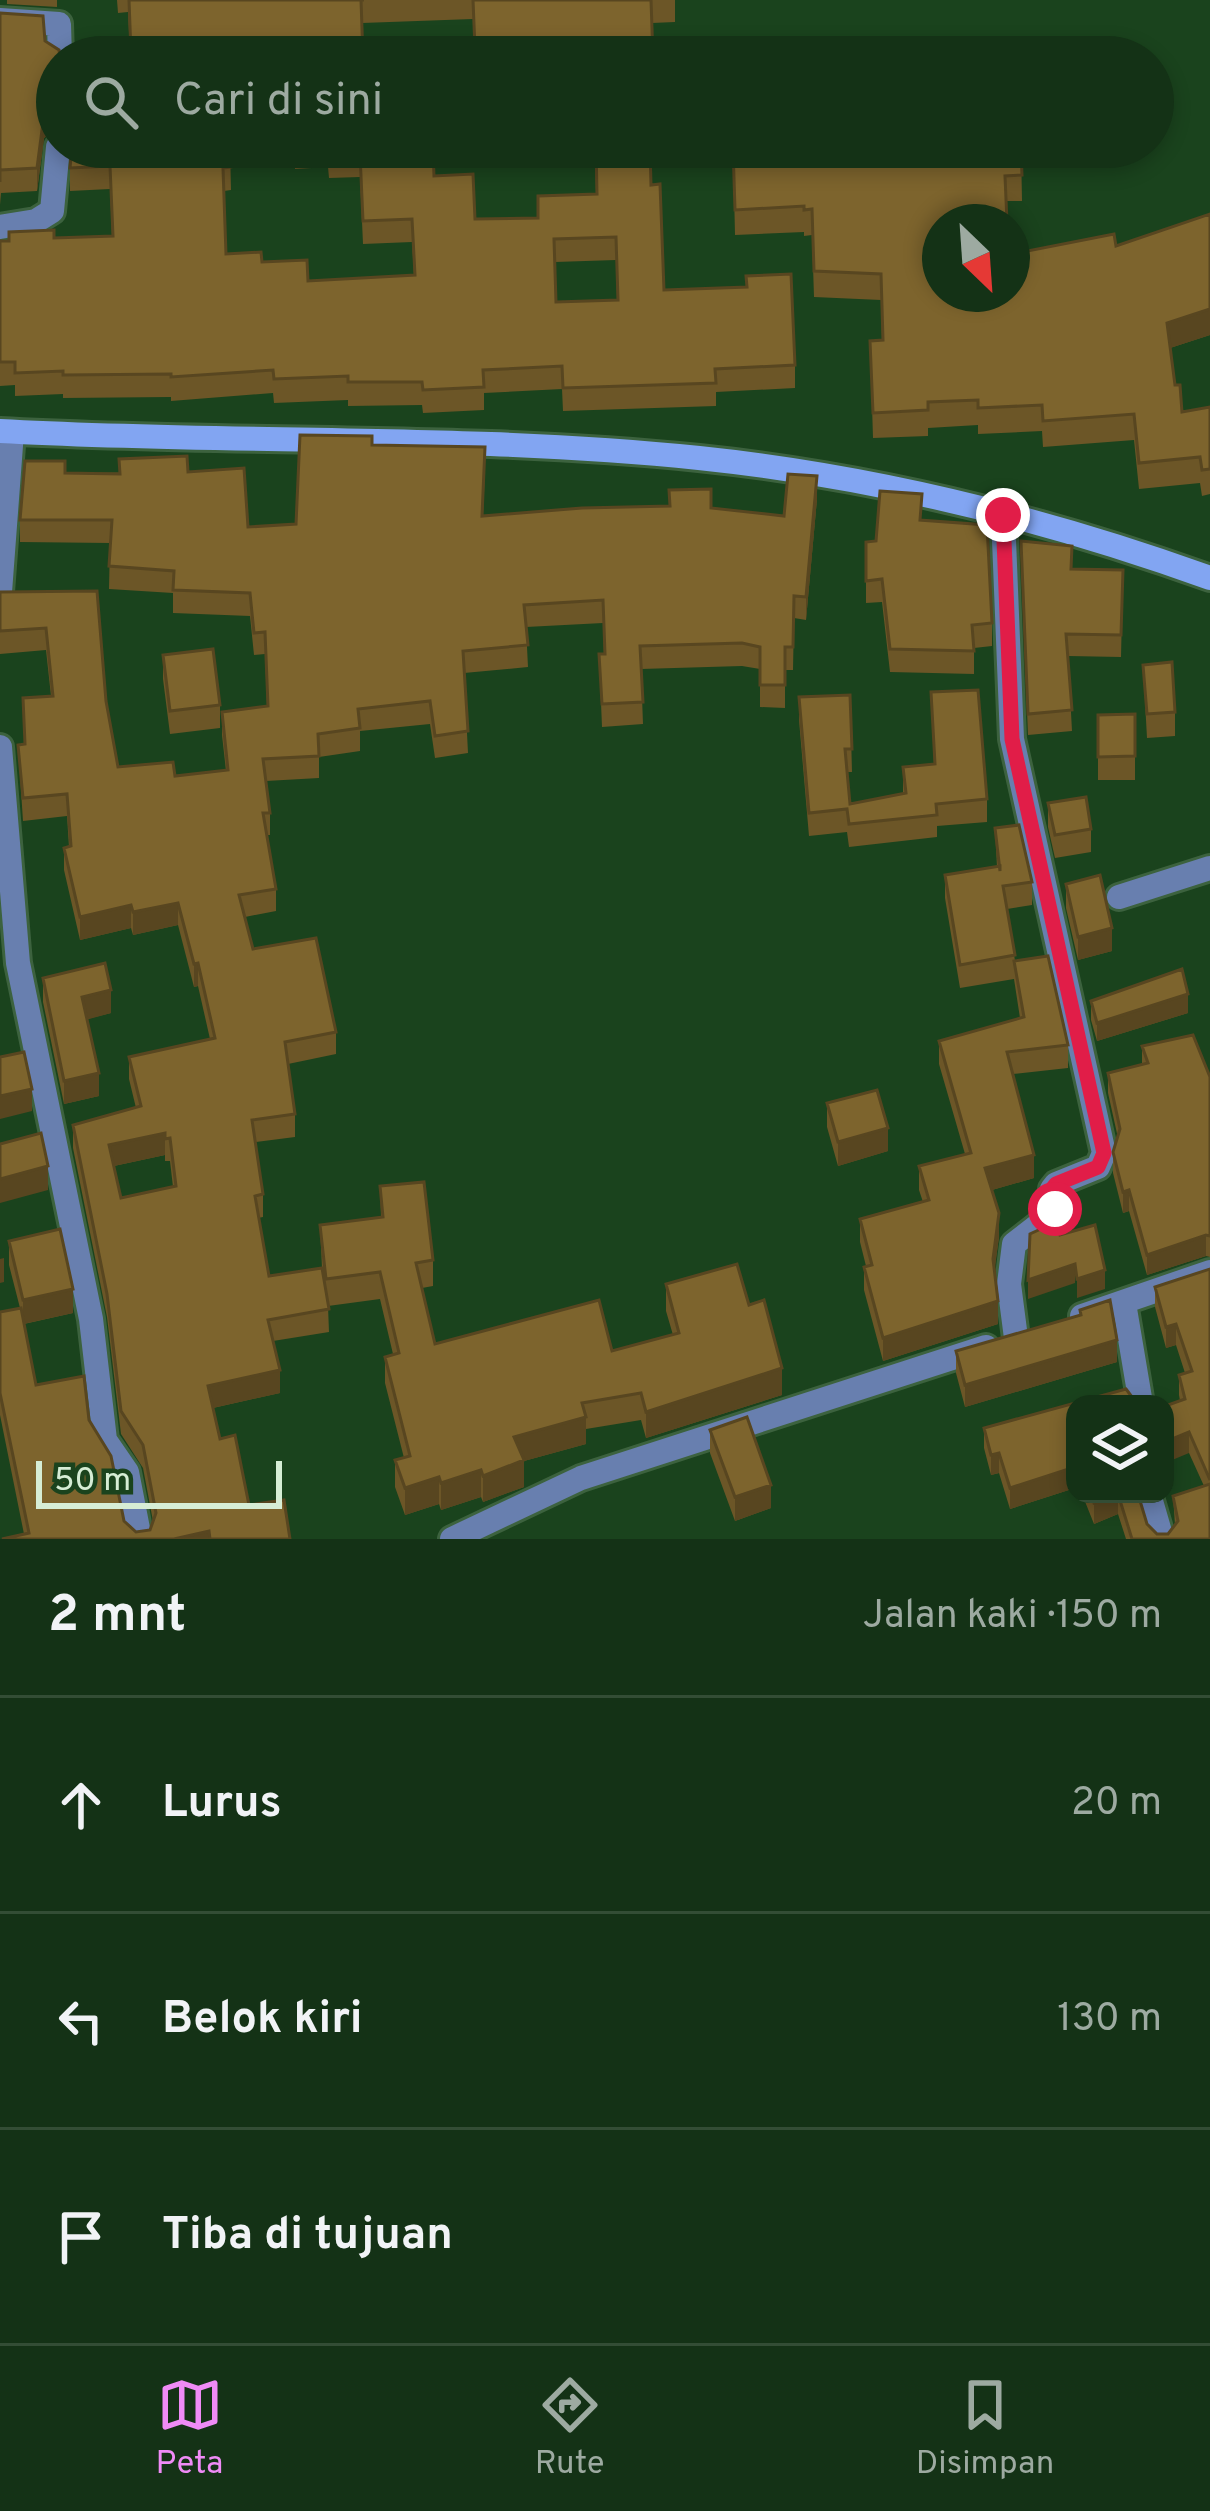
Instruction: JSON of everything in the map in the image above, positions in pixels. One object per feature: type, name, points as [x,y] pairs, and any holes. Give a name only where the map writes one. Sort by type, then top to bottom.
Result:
[{"type":"street","points":[[0,20],[58,24],[59,36]]},
{"type":"street","points":[[0,226],[36,221],[52,211],[56,168]]},
{"type":"street","points":[[8,595],[6,432],[477,444],[699,458],[866,483],[1056,526],[1210,578]]},
{"type":"street","points":[[1003,515],[1012,739],[1104,1153],[1098,1167],[1056,1184],[1052,1189],[1054,1214],[1014,1244],[1010,1284],[1038,1331]]},
{"type":"street","points":[[0,748],[18,963],[91,1319],[105,1440],[127,1472],[140,1539]]},
{"type":"street","points":[[1119,897],[1210,868]]},
{"type":"street","points":[[452,1539],[581,1478],[1210,1272]]},
{"type":"street","points":[[1124,1303],[1140,1395]]},
{"type":"street","points":[[1152,1503],[1162,1539]]},
{"type":"building","points":[[129,0],[361,0],[362,36],[130,36]]},
{"type":"building","points":[[473,0],[651,0],[652,36],[474,36]]},
{"type":"building","points":[[0,13],[43,16],[45,36],[36,36],[37,168],[0,170]]},
{"type":"building","points":[[110,168],[223,168],[226,254],[261,252],[262,262],[307,260],[308,281],[415,275],[412,219],[363,221],[361,168],[434,168],[434,176],[473,174],[475,219],[538,218],[538,196],[597,194],[596,168],[651,168],[651,185],[660,184],[664,290],[747,287],[746,276],[791,274],[795,365],[715,369],[716,383],[563,388],[562,366],[483,370],[484,387],[423,390],[422,382],[348,382],[348,376],[274,379],[273,370],[171,377],[63,375],[63,371],[15,373],[15,362],[0,362],[0,241],[9,241],[9,232],[54,230],[54,238],[113,236]],"holes":[[[616,237],[618,300],[556,302],[554,239]]]},
{"type":"building","points":[[734,168],[1022,168],[1022,175],[1005,176],[1006,204],[922,204],[922,312],[1030,312],[1030,250],[1114,234],[1116,246],[1210,214],[1210,309],[1167,323],[1182,412],[1210,407],[1210,469],[1202,470],[1200,457],[1139,463],[1134,414],[1043,421],[1042,405],[978,408],[978,400],[928,402],[928,410],[873,413],[870,341],[883,340],[881,274],[814,271],[812,209],[804,210],[804,206],[735,210]]},
{"type":"building","points":[[300,435],[372,436],[372,445],[485,447],[482,516],[670,506],[669,490],[711,489],[711,508],[784,516],[788,474],[817,476],[806,597],[794,596],[793,647],[785,647],[785,685],[760,685],[760,647],[742,643],[640,646],[643,702],[602,704],[603,600],[524,605],[528,645],[463,651],[468,731],[435,736],[430,701],[358,709],[360,728],[318,734],[319,756],[263,759],[270,813],[263,813],[276,889],[239,895],[253,949],[316,938],[336,1032],[285,1042],[295,1114],[252,1120],[263,1194],[255,1196],[269,1276],[322,1268],[329,1309],[268,1320],[280,1370],[208,1386],[220,1439],[235,1435],[249,1505],[284,1500],[290,1539],[210,1539],[209,1531],[174,1539],[2,1539],[29,1533],[0,1393],[0,1312],[21,1308],[36,1385],[84,1376],[89,1420],[111,1456],[124,1521],[136,1532],[150,1530],[156,1513],[143,1445],[121,1411],[107,1294],[73,1125],[141,1106],[129,1057],[215,1038],[178,903],[133,912],[131,905],[80,917],[64,848],[71,846],[67,794],[23,798],[18,745],[25,744],[23,698],[53,696],[46,628],[0,631],[0,592],[97,591],[106,701],[118,767],[173,762],[175,776],[228,770],[222,712],[268,706],[265,632],[254,633],[250,593],[173,590],[174,571],[109,566],[112,520],[20,520],[25,461],[65,461],[65,473],[120,474],[119,459],[187,456],[188,472],[244,468],[248,527],[296,524]],"holes":[[[165,1133],[165,1139],[170,1138],[176,1186],[121,1198],[109,1145]]]},
{"type":"building","points":[[880,491],[922,494],[920,520],[987,525],[992,623],[972,625],[974,651],[890,649],[882,579],[866,581],[866,542],[876,541]]},
{"type":"building","points":[[1021,541],[1072,546],[1071,569],[1123,570],[1121,635],[1066,634],[1072,710],[1028,714]]},
{"type":"building","points":[[213,649],[220,705],[170,711],[163,655]]},
{"type":"building","points":[[1172,662],[1175,712],[1147,714],[1143,665]]},
{"type":"building","points":[[978,690],[987,799],[936,804],[937,815],[849,824],[847,809],[809,813],[799,697],[850,695],[852,749],[845,749],[850,804],[906,793],[903,767],[935,764],[931,692]]},
{"type":"building","points":[[1135,714],[1135,756],[1098,757],[1098,715]]},
{"type":"building","points":[[1086,797],[1091,829],[1055,835],[1048,803]]},
{"type":"building","points":[[1019,825],[1032,882],[1003,886],[1015,955],[960,965],[945,875],[999,866],[995,828]]},
{"type":"building","points":[[1100,875],[1112,928],[1078,937],[1066,884]]},
{"type":"building","points":[[1048,956],[1068,1045],[1007,1052],[1034,1155],[985,1168],[999,1213],[993,1259],[998,1301],[883,1338],[864,1267],[872,1265],[860,1219],[929,1200],[919,1166],[971,1153],[939,1041],[1024,1017],[1014,961]]},
{"type":"building","points":[[105,963],[111,990],[82,997],[99,1073],[64,1081],[43,978]]},
{"type":"building","points":[[1182,969],[1188,994],[1097,1023],[1091,1001]]},
{"type":"building","points":[[1193,1035],[1210,1077],[1210,1236],[1147,1255],[1113,1152],[1120,1129],[1108,1073],[1148,1063],[1142,1046]]},
{"type":"building","points":[[24,1052],[32,1089],[0,1096],[0,1057]]},
{"type":"building","points":[[877,1090],[888,1128],[838,1142],[827,1103]]},
{"type":"building","points":[[41,1133],[48,1166],[0,1179],[0,1144]]},
{"type":"building","points":[[424,1182],[433,1260],[416,1263],[435,1344],[599,1300],[612,1351],[679,1333],[666,1284],[737,1264],[749,1305],[764,1300],[782,1368],[646,1412],[641,1393],[582,1403],[586,1417],[514,1437],[524,1460],[483,1476],[481,1470],[405,1488],[395,1460],[410,1456],[385,1357],[399,1353],[380,1272],[326,1279],[320,1225],[383,1217],[380,1186]]},
{"type":"building","points":[[1056,1222],[1060,1235],[1095,1225],[1105,1270],[1077,1279],[1075,1264],[1028,1280],[1030,1234]]},
{"type":"building","points":[[60,1229],[73,1289],[23,1300],[9,1241]]},
{"type":"building","points":[[1210,1269],[1210,1480],[1189,1432],[1174,1438],[1174,1403],[1185,1399],[1179,1375],[1192,1371],[1176,1324],[1166,1327],[1155,1287]]},
{"type":"building","points":[[1110,1300],[1117,1340],[965,1385],[956,1351],[1081,1315],[1080,1310]]},
{"type":"building","points":[[1066,1405],[1066,1470],[1010,1488],[999,1453],[991,1455],[984,1428]]},
{"type":"building","points":[[747,1417],[771,1485],[735,1497],[710,1430]]},
{"type":"building","points":[[1210,1484],[1210,1539],[1132,1539],[1121,1503],[1141,1503],[1147,1524],[1157,1534],[1168,1534],[1178,1521],[1174,1496]]},
{"type":"route","points":[[1003,515],[1012,739],[1104,1153],[1098,1167],[1056,1184],[1052,1189],[1055,1209]]}]
